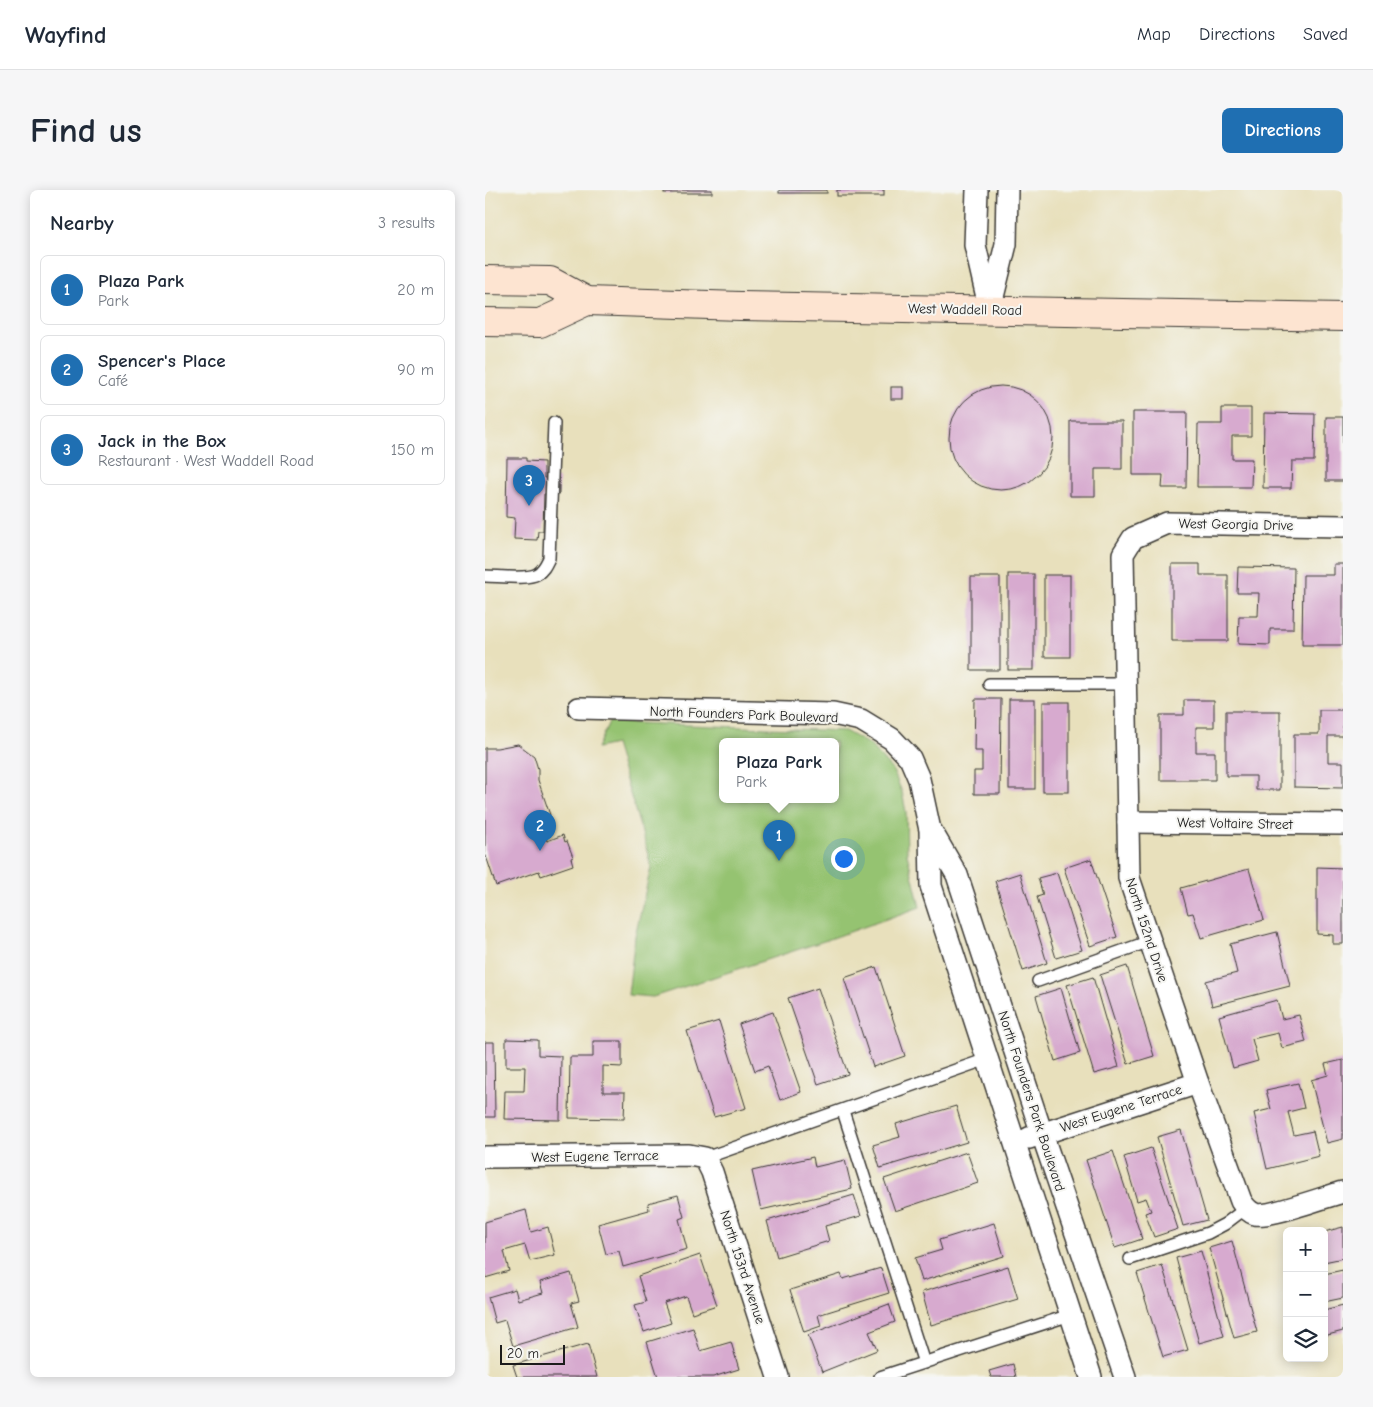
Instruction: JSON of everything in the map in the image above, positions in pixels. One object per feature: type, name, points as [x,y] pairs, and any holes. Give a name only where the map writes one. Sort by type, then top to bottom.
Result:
[{"type":"main road","name":"West Waddell Road","points":[[485,280],[550,281],[587,301]]},
{"type":"main road","name":"West Waddell Road","points":[[485,322],[539,323],[587,301],[749,306],[1343,317]]},
{"type":"street","points":[[977,190],[975,245],[990,310]]},
{"type":"street","points":[[990,310],[1006,244],[1007,190]]},
{"type":"street","name":"West Georgia Drive","points":[[1133,538],[1167,523],[1343,526]]},
{"type":"street","name":"North 152nd Drive","points":[[1133,538],[1123,554],[1129,878],[1198,1083],[1241,1201],[1251,1211]]},
{"type":"street","name":"North Founders Park Boulevard","points":[[579,708],[833,714],[861,720],[892,739],[910,758],[919,779],[930,830],[931,886],[1069,1315],[1091,1377]]},
{"type":"street","name":"West Voltaire Street","points":[[1128,822],[1343,824]]},
{"type":"street","name":"North Founders Park Boulevard","points":[[930,830],[957,875],[1041,1134],[1125,1377]]},
{"type":"street","name":"West Eugene Terrace","points":[[1014,1142],[1198,1083]]},
{"type":"street","name":"West Eugene Terrace","points":[[485,1157],[689,1154],[705,1158]]},
{"type":"street","name":"North 153rd Avenue","points":[[705,1158],[715,1182],[778,1377]]},
{"type":"street","points":[[1251,1211],[1274,1212],[1343,1192]]},
{"type":"lane","points":[[485,576],[530,577],[538,574],[549,558],[554,423]]},
{"type":"lane","points":[[989,684],[1125,684]]},
{"type":"lane","points":[[1038,981],[1150,942]]},
{"type":"lane","points":[[705,1158],[987,1060]]},
{"type":"lane","points":[[843,1111],[924,1362]]},
{"type":"lane","points":[[1130,1258],[1208,1233],[1251,1211]]},
{"type":"lane","points":[[880,1377],[1069,1315]]},
{"type":"green space","points":[[609,722],[845,731],[870,745],[893,771],[902,792],[906,812],[907,854],[920,907],[827,940],[653,997],[628,995],[635,936],[651,867],[615,744],[597,748]]},
{"type":"building","points":[[664,190],[712,190],[712,193],[664,193]]},
{"type":"building","points":[[779,190],[827,190],[827,193],[779,193]]},
{"type":"building","points":[[837,190],[884,190],[884,196],[837,196]]},
{"type":"building","points":[[1001,386],[1021,390],[1038,401],[1049,418],[1053,438],[1049,458],[1038,475],[1021,486],[1001,490],[981,486],[964,475],[953,458],[949,438],[953,418],[964,401],[981,390]]},
{"type":"building","points":[[891,387],[903,387],[903,399],[891,399]]},
{"type":"building","points":[[1222,408],[1251,408],[1251,436],[1232,436],[1232,459],[1252,459],[1251,487],[1197,487],[1198,424],[1222,424]]},
{"type":"building","points":[[1133,412],[1187,412],[1186,488],[1162,488],[1163,475],[1133,475]]},
{"type":"building","points":[[1264,413],[1315,414],[1314,461],[1292,461],[1291,488],[1263,488]]},
{"type":"building","points":[[1326,417],[1343,417],[1343,481],[1326,481]]},
{"type":"building","points":[[1070,421],[1122,421],[1122,469],[1095,469],[1095,496],[1070,496]]},
{"type":"building","points":[[507,458],[526,458],[526,461],[544,462],[544,478],[559,478],[559,494],[544,494],[543,531],[538,531],[537,540],[514,539],[515,518],[506,517]]},
{"type":"building","points":[[1172,564],[1200,564],[1200,575],[1228,575],[1228,641],[1172,641]]},
{"type":"building","points":[[1334,564],[1343,564],[1343,645],[1302,645],[1303,575],[1334,575]]},
{"type":"building","points":[[1238,567],[1294,568],[1293,629],[1270,629],[1270,645],[1238,644],[1239,616],[1258,616],[1259,593],[1237,593]]},
{"type":"building","points":[[1008,574],[1034,574],[1034,670],[1008,670]]},
{"type":"building","points":[[1044,575],[1070,575],[1070,657],[1044,657]]},
{"type":"building","points":[[971,577],[1000,577],[1000,670],[971,670]]},
{"type":"building","points":[[975,699],[1001,699],[1000,794],[974,794],[974,771],[982,771],[982,751],[974,751]]},
{"type":"building","points":[[1009,699],[1035,699],[1035,789],[1009,789]]},
{"type":"building","points":[[1184,700],[1214,700],[1214,727],[1196,727],[1196,752],[1215,752],[1215,780],[1160,780],[1160,715],[1184,715]]},
{"type":"building","points":[[1043,702],[1069,702],[1069,792],[1043,792]]},
{"type":"building","points":[[1319,710],[1343,710],[1343,736],[1328,736],[1328,762],[1343,762],[1343,788],[1294,787],[1294,734],[1319,734]]},
{"type":"building","points":[[1226,711],[1280,711],[1280,790],[1256,790],[1256,776],[1226,776]]},
{"type":"building","points":[[518,744],[534,756],[538,769],[538,780],[550,815],[538,820],[547,841],[563,835],[573,857],[571,858],[573,865],[541,876],[539,871],[496,886],[485,853],[485,748]]},
{"type":"building","points":[[1091,859],[1117,937],[1090,946],[1064,868]]},
{"type":"building","points":[[1317,867],[1343,868],[1343,944],[1333,944],[1333,935],[1317,934]]},
{"type":"building","points":[[1249,869],[1264,920],[1201,938],[1193,913],[1188,914],[1181,888]]},
{"type":"building","points":[[1020,873],[1047,963],[1023,971],[995,881]]},
{"type":"building","points":[[1057,873],[1082,950],[1056,958],[1037,897],[1043,895],[1038,878]]},
{"type":"building","points":[[1277,932],[1290,986],[1212,1006],[1206,981],[1237,973],[1230,944]]},
{"type":"building","points":[[1127,966],[1154,1056],[1128,1064],[1100,975]]},
{"type":"building","points":[[876,967],[905,1056],[873,1067],[844,978]]},
{"type":"building","points":[[1093,977],[1119,1067],[1094,1074],[1067,985]]},
{"type":"building","points":[[818,988],[848,1074],[818,1084],[788,998]]},
{"type":"building","points":[[1061,988],[1080,1053],[1055,1061],[1036,996]]},
{"type":"building","points":[[1277,1000],[1282,1019],[1299,1015],[1306,1042],[1282,1048],[1278,1033],[1252,1039],[1258,1061],[1233,1068],[1219,1016]]},
{"type":"building","points":[[773,1012],[801,1092],[780,1100],[768,1066],[755,1071],[739,1024]]},
{"type":"building","points":[[719,1021],[746,1108],[714,1117],[687,1031]]},
{"type":"building","points":[[506,1039],[538,1040],[538,1055],[561,1056],[560,1120],[504,1119],[505,1091],[524,1091],[525,1067],[506,1067]]},
{"type":"building","points":[[593,1041],[622,1041],[622,1067],[603,1066],[603,1092],[625,1092],[624,1119],[569,1118],[570,1057],[593,1057]]},
{"type":"building","points":[[485,1042],[494,1042],[495,1117],[485,1117]]},
{"type":"building","points":[[1343,1060],[1343,1139],[1327,1143],[1311,1080],[1328,1075],[1325,1064]]},
{"type":"building","points":[[1298,1083],[1304,1108],[1288,1112],[1294,1135],[1313,1131],[1319,1156],[1267,1169],[1254,1113],[1271,1109],[1266,1090]]},
{"type":"building","points":[[956,1106],[967,1142],[880,1168],[873,1145],[900,1137],[896,1124]]},
{"type":"building","points":[[1181,1130],[1207,1220],[1183,1226],[1157,1137]]},
{"type":"building","points":[[1151,1148],[1178,1229],[1154,1237],[1145,1213],[1151,1211],[1146,1198],[1137,1201],[1124,1157]]},
{"type":"building","points":[[1113,1151],[1142,1239],[1115,1248],[1086,1160]]},
{"type":"building","points":[[967,1152],[978,1183],[895,1211],[884,1179]]},
{"type":"building","points":[[813,1157],[815,1167],[845,1160],[852,1189],[761,1210],[752,1171]]},
{"type":"building","points":[[678,1195],[684,1217],[679,1219],[687,1249],[623,1267],[619,1251],[606,1254],[598,1224],[649,1210],[648,1203]]},
{"type":"building","points":[[854,1195],[861,1216],[825,1226],[829,1241],[777,1257],[767,1221]]},
{"type":"building","points":[[526,1210],[531,1232],[548,1227],[555,1255],[530,1261],[525,1245],[504,1251],[509,1271],[485,1278],[485,1222]]},
{"type":"building","points":[[994,1223],[1004,1256],[922,1281],[915,1258],[942,1250],[939,1240]]},
{"type":"building","points":[[1343,1227],[1343,1258],[1328,1261],[1328,1231]]},
{"type":"building","points":[[1232,1241],[1257,1332],[1234,1338],[1209,1248]]},
{"type":"building","points":[[1201,1251],[1224,1336],[1199,1343],[1176,1258]]},
{"type":"building","points":[[700,1255],[717,1305],[692,1313],[686,1296],[664,1303],[671,1323],[644,1332],[635,1305],[646,1302],[638,1276]]},
{"type":"building","points":[[1162,1265],[1188,1350],[1163,1357],[1137,1273]]},
{"type":"building","points":[[1008,1266],[1018,1299],[931,1325],[922,1292]]},
{"type":"building","points":[[881,1268],[889,1293],[818,1315],[821,1326],[804,1332],[790,1290],[841,1274],[843,1279]]},
{"type":"building","points":[[1343,1270],[1343,1298],[1328,1301],[1328,1273]]},
{"type":"building","points":[[571,1273],[579,1301],[571,1303],[578,1327],[513,1346],[505,1320],[495,1323],[488,1297],[515,1289],[518,1300],[543,1293],[540,1282]]},
{"type":"building","points":[[889,1304],[895,1322],[869,1332],[877,1350],[822,1372],[808,1335]]},
{"type":"building","points":[[1343,1305],[1343,1331],[1328,1335],[1328,1309]]},
{"type":"building","points":[[693,1328],[700,1351],[731,1342],[739,1369],[713,1377],[658,1377],[647,1342]]},
{"type":"building","points":[[588,1344],[597,1377],[517,1377],[513,1365]]},
{"type":"building","points":[[1013,1364],[1016,1377],[991,1377],[989,1371]]},
{"type":"place","name":"Jack in the Box","points":[[529,506]]},
{"type":"place","name":"Spencer's Place","points":[[540,851]]},
{"type":"place","name":"Plaza Park","points":[[779,861]]}]
